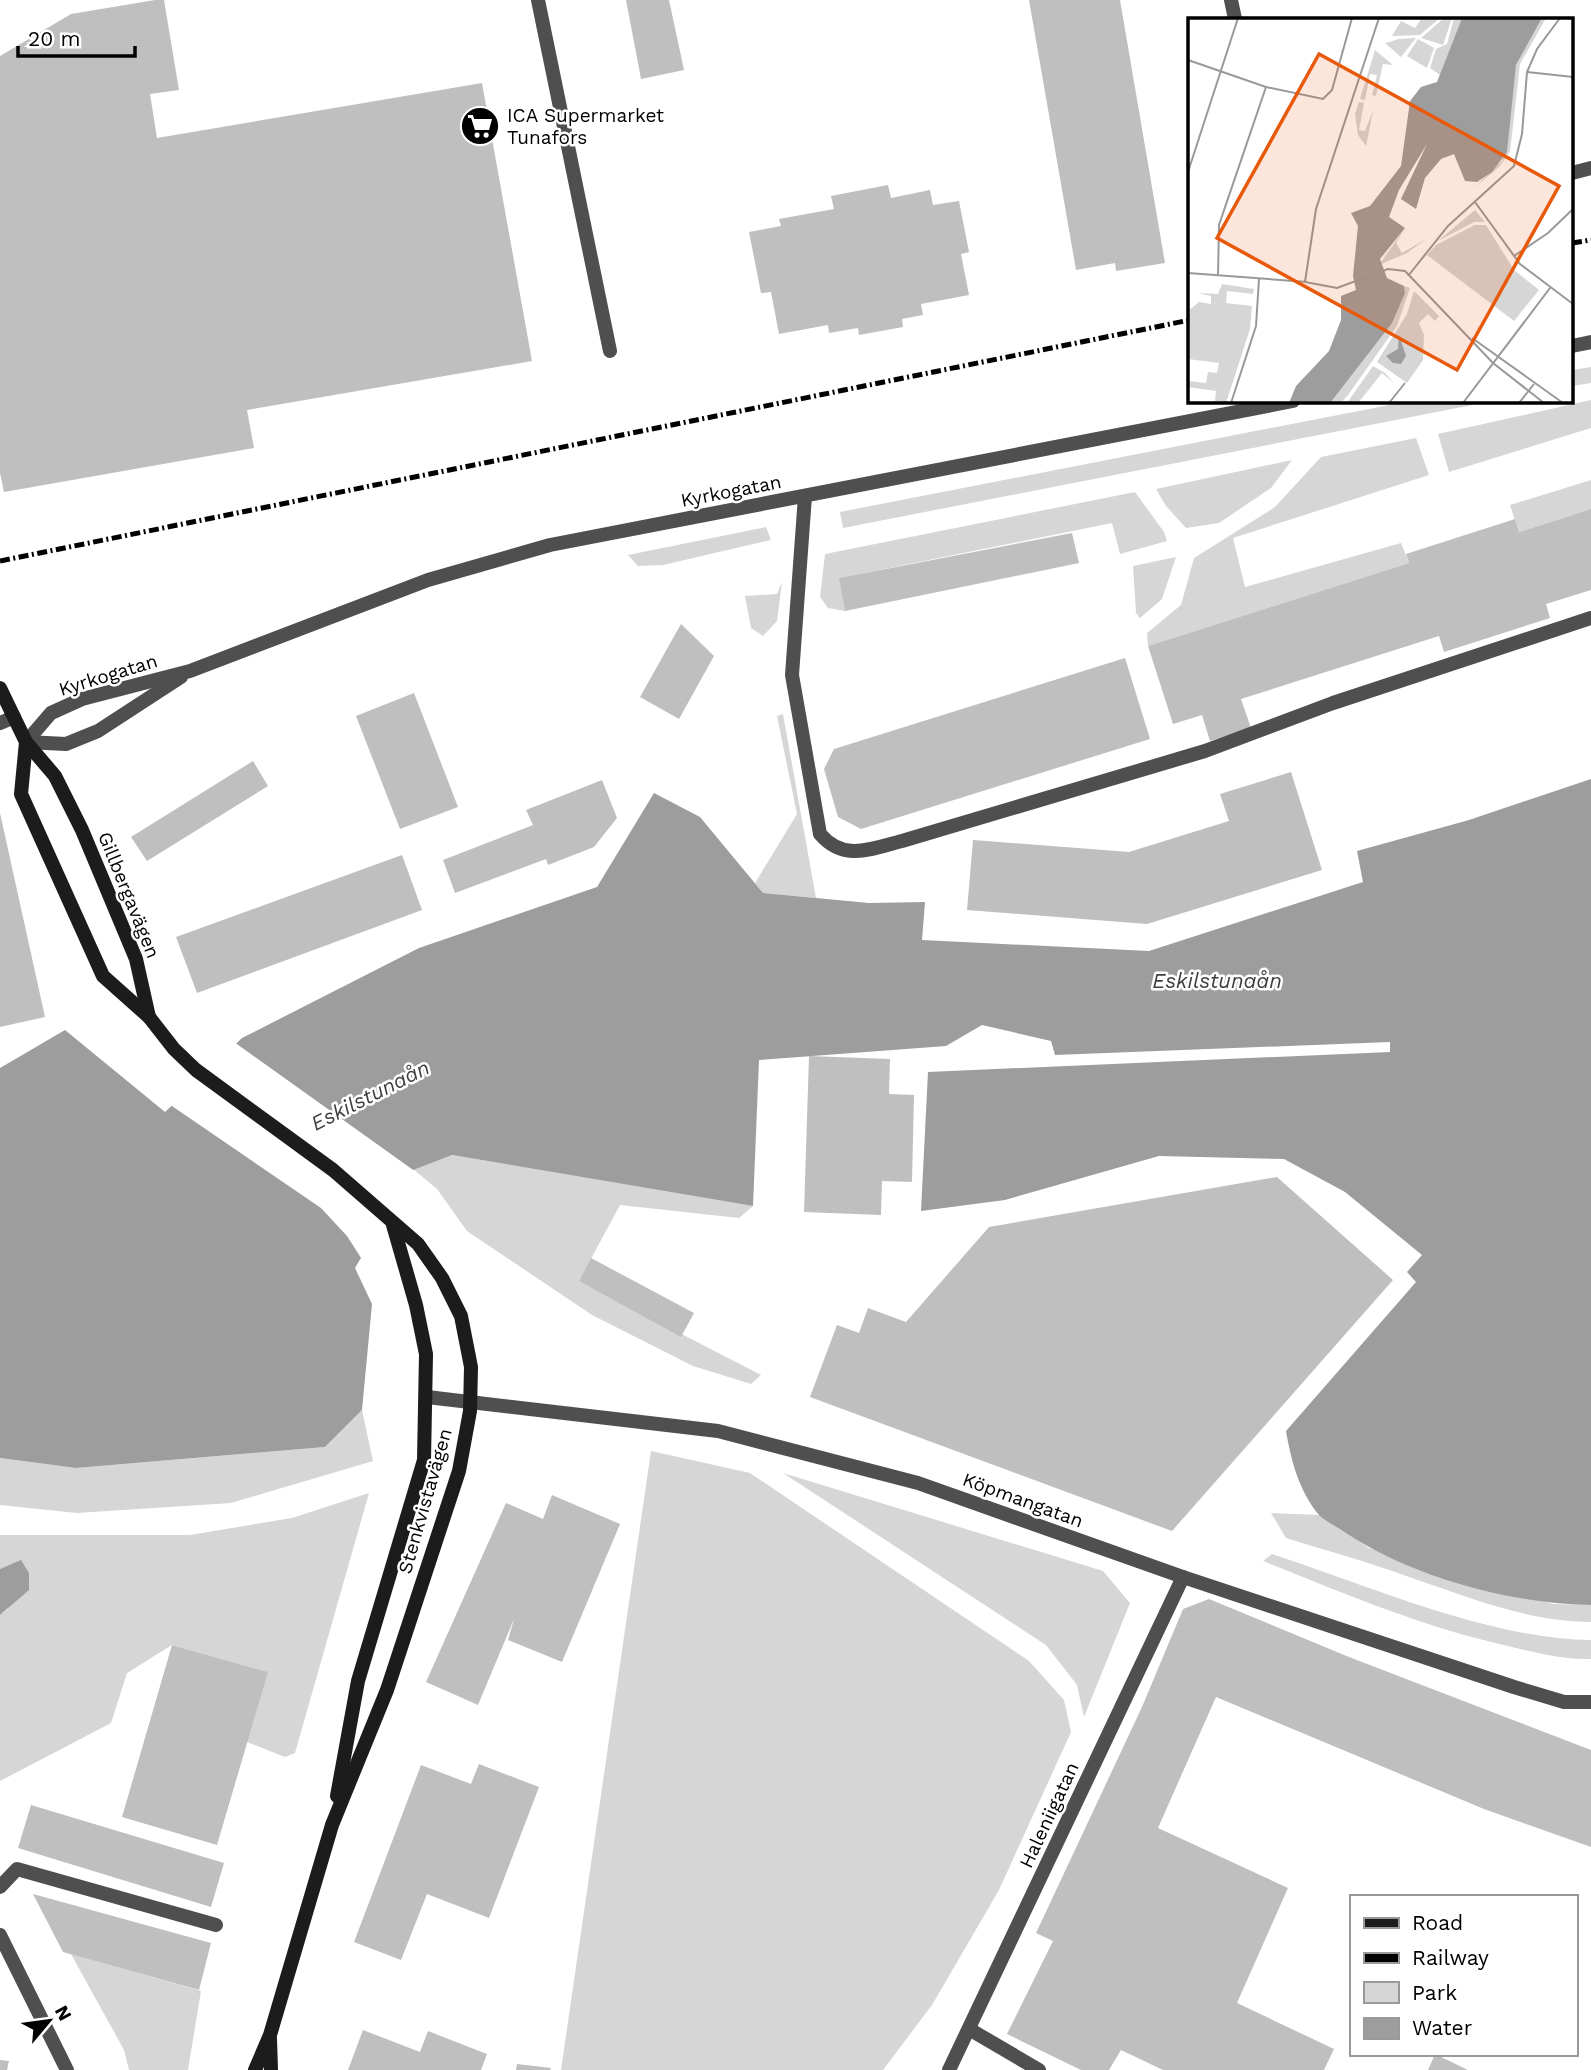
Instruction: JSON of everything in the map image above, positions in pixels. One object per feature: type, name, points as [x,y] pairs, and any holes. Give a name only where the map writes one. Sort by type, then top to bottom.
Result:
[{"type":"main road","name":"Gillbergavägen","points":[[0,688],[26,742],[55,776],[82,830],[136,959],[149,1017]]},
{"type":"main road","points":[[26,742],[21,794],[103,976],[149,1017],[174,1049],[196,1070],[333,1170],[393,1225]]},
{"type":"main road","name":"Stenkvistavägen","points":[[332,1825],[358,1681],[424,1460],[426,1354],[416,1305],[393,1225]]},
{"type":"main road","name":"Stenkvistavägen","points":[[255,2070],[270,2035],[332,1825],[387,1689],[458,1471],[470,1403],[471,1367],[461,1316],[442,1278],[424,1252],[393,1225]]},
{"type":"main road","name":"Stenkvistavägen","points":[[270,2035],[271,2070]]},
{"type":"street","points":[[538,0],[610,351]]},
{"type":"street","points":[[1231,0],[1235,18]]},
{"type":"street","points":[[1574,172],[1591,168]]},
{"type":"street","name":"Kyrkogatan","points":[[26,742],[51,713],[82,699],[190,671],[428,580],[525,552],[1288,402]]},
{"type":"street","points":[[805,496],[792,676],[820,834],[832,848],[856,852],[902,841],[1206,751],[1333,703],[1591,618]]},
{"type":"street","name":"Kyrkogatan","points":[[26,742],[66,744],[98,731],[190,671]]},
{"type":"street","points":[[0,723],[14,717]]},
{"type":"street","name":"Köpmangatan","points":[[427,1397],[718,1431],[918,1483],[1182,1577],[1514,1687],[1564,1702],[1591,1702]]},
{"type":"street","name":"Haleniigatan","points":[[949,2070],[1182,1577]]},
{"type":"street","points":[[0,1887],[17,1869],[216,1925]]},
{"type":"street","points":[[0,1934],[67,2070]]},
{"type":"street","points":[[969,2029],[1039,2070]]},
{"type":"green space","points":[[1591,367],[1591,383],[1574,386],[1574,370]]},
{"type":"green space","points":[[1591,400],[1591,428],[1449,472],[1438,434]]},
{"type":"green space","points":[[1405,402],[1488,402],[843,528],[840,512]]},
{"type":"green space","points":[[1416,438],[1429,475],[1233,538],[1245,587],[1401,543],[1409,563],[1148,646],[1147,633],[1181,605],[1194,558],[1275,507],[1321,457]]},
{"type":"green space","points":[[1292,460],[1271,488],[1219,523],[1186,528],[1166,506],[1156,489]]},
{"type":"green space","points":[[1591,480],[1591,509],[1519,532],[1510,505]]},
{"type":"green space","points":[[1135,492],[1164,532],[1167,541],[1120,554],[1112,523],[840,578],[845,611],[828,608],[820,597],[825,554]]},
{"type":"green space","points":[[766,527],[771,540],[663,565],[638,566],[628,555]]},
{"type":"green space","points":[[1176,557],[1162,599],[1140,618],[1136,613],[1133,566]]},
{"type":"green space","points":[[782,582],[777,621],[763,636],[751,628],[745,596],[777,594]]},
{"type":"green space","points":[[783,714],[816,898],[763,893],[755,883],[797,814],[777,716]]},
{"type":"green space","points":[[452,1155],[753,1206],[739,1218],[620,1205],[579,1281],[761,1375],[751,1384],[693,1366],[592,1315],[467,1231],[437,1189],[413,1169]]},
{"type":"green space","points":[[362,1410],[373,1461],[231,1503],[77,1513],[0,1505],[0,1458],[76,1468],[325,1447]]},
{"type":"green space","points":[[651,1451],[750,1473],[1029,1661],[1064,1700],[1071,1732],[999,1890],[932,2005],[883,2070],[561,2070]]},
{"type":"green space","points":[[783,1473],[1103,1571],[1130,1603],[1084,1717],[1077,1685],[1046,1645]]},
{"type":"green space","points":[[369,1493],[295,1753],[285,1757],[247,1742],[267,1672],[172,1645],[127,1673],[111,1723],[0,1781],[0,1615],[8,1609],[21,1561],[0,1569],[0,1535],[190,1535],[292,1518]]},
{"type":"green space","points":[[1271,1513],[1320,1515],[1369,1548],[1553,1604],[1591,1605],[1591,1622],[1543,1618],[1498,1607],[1379,1566],[1286,1538]]},
{"type":"green space","points":[[1272,1554],[1471,1621],[1512,1631],[1591,1640],[1591,1659],[1532,1652],[1417,1620],[1263,1561]]},
{"type":"green space","points":[[71,1954],[201,1991],[188,2070],[129,2070],[124,2050]]},
{"type":"water","name":"Eskilstunaån","points":[[1591,779],[1591,1605],[1529,1600],[1432,1575],[1372,1549],[1319,1515],[1306,1496],[1293,1464],[1286,1431],[1416,1282],[1407,1272],[1422,1255],[1345,1192],[1284,1159],[1159,1156],[1005,1200],[921,1211],[928,1072],[1390,1052],[1390,1042],[1055,1055],[1051,1041],[982,1025],[946,1046],[759,1060],[753,1206],[452,1155],[413,1170],[355,1268],[372,1304],[362,1410],[325,1447],[76,1468],[0,1458],[0,1068],[65,1030],[165,1112],[242,1038],[419,948],[597,887],[654,793],[700,817],[763,893],[869,903],[925,902],[922,940],[1149,951],[1363,882],[1357,851],[1469,820]]},
{"type":"water","points":[[21,1560],[29,1573],[29,1590],[0,1615],[0,1569]]},
{"type":"pier","points":[[234,1042],[416,1172],[363,1261],[347,1236],[321,1208],[169,1104]]},
{"type":"building","points":[[164,0],[179,90],[150,94],[157,138],[482,83],[532,361],[247,410],[254,448],[4,492],[0,473],[0,56],[71,14]]},
{"type":"building","points":[[626,0],[669,0],[684,70],[641,79]]},
{"type":"building","points":[[1029,0],[1120,0],[1165,263],[1116,271],[1115,263],[1076,270]]},
{"type":"building","points":[[888,185],[891,198],[930,190],[933,205],[959,201],[969,252],[961,254],[969,295],[921,304],[923,315],[902,319],[903,327],[859,335],[858,328],[829,333],[828,325],[779,334],[771,292],[761,293],[749,232],[781,226],[779,219],[834,209],[831,196]]},
{"type":"building","points":[[1591,509],[1591,590],[1546,604],[1550,618],[1444,652],[1439,636],[1241,699],[1251,728],[1210,741],[1202,715],[1173,724],[1148,646],[1409,563],[1406,554],[1515,519],[1519,532]]},
{"type":"building","points":[[1072,533],[1079,563],[845,611],[839,578]]},
{"type":"building","points":[[681,624],[714,656],[679,719],[640,697]]},
{"type":"building","points":[[1125,658],[1150,739],[861,829],[838,817],[824,769],[834,749]]},
{"type":"building","points":[[414,693],[458,807],[400,829],[356,716]]},
{"type":"building","points":[[253,761],[268,786],[147,861],[131,837]]},
{"type":"building","points":[[1291,772],[1322,870],[1147,924],[967,910],[973,840],[1129,852],[1229,821],[1220,794]]},
{"type":"building","points":[[602,780],[617,818],[594,847],[548,865],[546,859],[455,893],[443,860],[533,825],[526,810]]},
{"type":"building","points":[[0,813],[45,1017],[0,1027]]},
{"type":"building","points":[[402,855],[422,910],[197,993],[176,937]]},
{"type":"building","points":[[809,1056],[890,1059],[889,1094],[914,1095],[912,1182],[882,1181],[881,1215],[804,1212]]},
{"type":"building","points":[[1277,1177],[1393,1280],[1172,1531],[810,1397],[837,1325],[859,1333],[868,1308],[906,1322],[989,1227]]},
{"type":"building","points":[[591,1258],[694,1313],[681,1337],[579,1281]]},
{"type":"building","points":[[552,1495],[620,1524],[562,1662],[508,1640],[514,1619],[478,1705],[426,1682],[506,1503],[543,1519]]},
{"type":"building","points":[[1209,1599],[1349,1657],[1591,1750],[1591,1847],[1484,1809],[1216,1697],[1158,1828],[1288,1888],[1237,2003],[1334,2049],[1324,2070],[1163,2070],[1121,2050],[1109,2070],[1081,2070],[1007,2034],[1053,1941],[1036,1933],[1142,1707],[1183,1609]]},
{"type":"building","points":[[172,1645],[268,1672],[217,1845],[122,1817]]},
{"type":"building","points":[[479,1764],[539,1787],[489,1918],[427,1894],[401,1960],[354,1942],[421,1765],[471,1784]]},
{"type":"building","points":[[31,1805],[224,1863],[211,1907],[18,1848]]},
{"type":"building","points":[[33,1894],[211,1943],[199,1990],[63,1952]]},
{"type":"building","points":[[363,2030],[420,2052],[428,2031],[487,2054],[481,2070],[348,2070]]},
{"type":"building","points":[[1434,2056],[1439,2056],[1468,2070],[1428,2070]]},
{"type":"building","points":[[0,2060],[9,2061],[7,2070],[0,2070]]},
{"type":"building","points":[[517,2064],[551,2068],[516,2070]]},
{"type":"railway","points":[[1574,243],[1591,240]]},
{"type":"railway","points":[[0,561],[1188,320]]},
{"type":"place","name":"ICA Supermarket Tunafors","points":[[480,126]]}]
